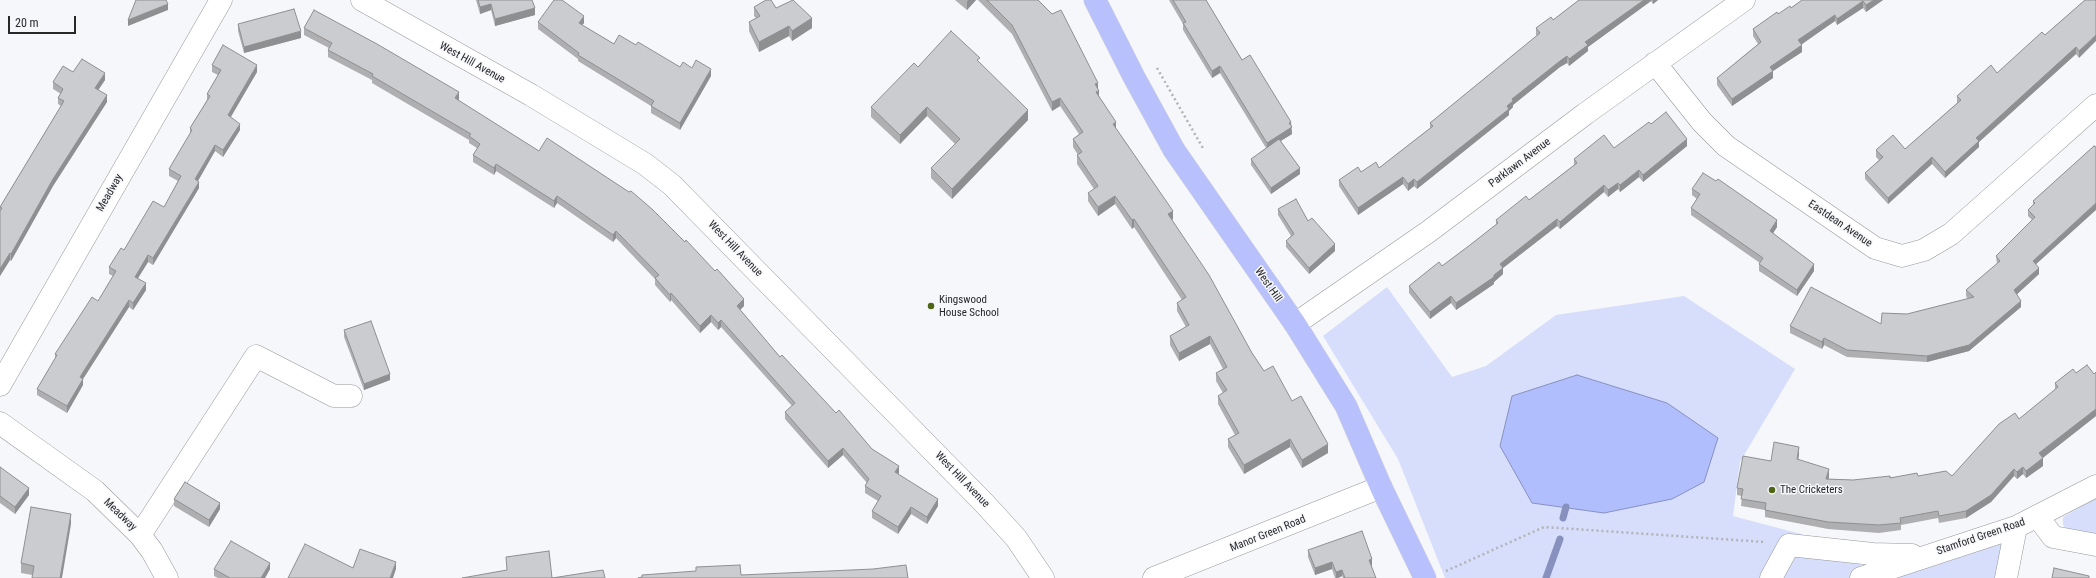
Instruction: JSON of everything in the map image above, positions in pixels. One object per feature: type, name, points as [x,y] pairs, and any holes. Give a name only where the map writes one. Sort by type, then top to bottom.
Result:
[{"type":"main road","name":"West Hill","points":[[1095,0],[1134,77],[1174,150],[1295,324],[1346,406],[1381,488],[1432,576]]},
{"type":"street","name":"Meadway","points":[[0,385],[221,0]]},
{"type":"street","name":"West Hill Avenue","points":[[362,0],[531,95],[645,164],[672,185],[985,504],[1016,538],[1043,578]]},
{"type":"street","name":"Parklawn Avenue","points":[[1295,324],[1428,232],[1744,0]]},
{"type":"street","name":"Eastdean Avenue","points":[[1655,64],[1702,122],[1726,146],[1876,248],[1902,256],[1924,250],[1951,234],[2096,105]]},
{"type":"street","points":[[140,535],[256,356],[334,396],[351,396]]},
{"type":"street","name":"Meadway","points":[[0,423],[94,491],[140,535],[152,551],[167,578]]},
{"type":"street","name":"Stamford Green Road","points":[[1864,577],[2016,527],[2096,486]]},
{"type":"street","name":"Manor Green Road","points":[[1154,578],[1381,488]]},
{"type":"street","points":[[2037,516],[2053,537],[2096,545]]},
{"type":"street","points":[[2006,578],[2016,527]]},
{"type":"street","points":[[1771,578],[1789,545],[1873,554],[1928,556]]},
{"type":"path","points":[[1432,576],[1544,527],[1789,545]]},
{"type":"shaded area","points":[[1387,287],[1452,377],[1486,366],[1556,315],[1684,296],[1795,369],[1740,462],[1733,516],[1801,534],[1855,554],[1867,578],[1445,578],[1398,459],[1323,336]]},
{"type":"shaded area","points":[[2096,498],[2096,535],[2066,530],[2063,524],[2063,517]]},
{"type":"shaded area","points":[[2007,537],[1998,578],[1881,578]]},
{"type":"water","points":[[1577,375],[1667,403],[1718,438],[1704,482],[1672,499],[1604,513],[1532,503],[1500,446],[1512,396]]},
{"type":"building","points":[[136,0],[166,0],[168,4],[128,20]]},
{"type":"building","points":[[478,0],[532,0],[535,8],[495,19],[491,4],[480,7]]},
{"type":"building","points":[[554,0],[562,0],[584,16],[579,23],[614,44],[619,35],[636,45],[638,42],[680,67],[683,62],[692,68],[696,60],[711,69],[680,123],[651,106],[654,101],[578,55],[579,53],[538,22]]},
{"type":"building","points":[[766,0],[771,0],[776,8],[793,0],[812,18],[792,31],[789,26],[759,42],[749,22],[760,16],[754,7]]},
{"type":"building","points":[[987,0],[1038,0],[1052,14],[1061,10],[1098,83],[1095,84],[1099,91],[1096,92],[1116,122],[1113,124],[1173,211],[1168,214],[1209,275],[1252,353],[1264,371],[1273,366],[1292,401],[1301,396],[1328,444],[1302,460],[1290,439],[1244,465],[1228,439],[1239,433],[1218,396],[1227,390],[1216,373],[1227,367],[1210,336],[1179,353],[1170,336],[1189,325],[1177,303],[1186,297],[1134,219],[1132,220],[1115,196],[1098,207],[1088,193],[1098,186],[1077,155],[1082,152],[1073,139],[1083,132],[1060,98],[1052,102],[1012,25]]},
{"type":"building","points":[[1173,0],[1206,0],[1242,60],[1250,55],[1291,122],[1289,123],[1292,127],[1267,143],[1220,66],[1212,71],[1183,23],[1186,22]]},
{"type":"building","points":[[1579,0],[1644,0],[1585,42],[1588,45],[1569,59],[1567,56],[1512,99],[1513,101],[1507,106],[1509,109],[1417,182],[1414,179],[1408,184],[1403,177],[1358,208],[1339,180],[1358,167],[1361,172],[1376,162],[1379,168],[1433,126],[1430,123],[1540,33],[1536,28],[1551,17],[1553,20]]},
{"type":"building","points":[[1802,0],[1874,0],[1866,5],[1863,1],[1837,19],[1835,15],[1798,40],[1802,45],[1770,67],[1773,71],[1732,99],[1717,78],[1761,42],[1753,29],[1777,12],[1778,14],[1790,6],[1791,8]]},
{"type":"building","points":[[2085,0],[2096,0],[2096,35],[2079,51],[2076,47],[1976,138],[1979,141],[1945,172],[1932,157],[1888,198],[1865,173],[1883,157],[1876,150],[1893,135],[1905,149],[1961,100],[1957,96],[1991,65],[1997,73],[2042,32],[2045,35]]},
{"type":"building","points":[[294,9],[301,31],[244,47],[238,24]]},
{"type":"building","points":[[314,10],[377,44],[459,92],[455,98],[539,151],[547,138],[629,192],[631,191],[652,209],[685,242],[686,240],[715,271],[717,269],[744,299],[737,306],[780,357],[782,355],[836,413],[839,410],[872,449],[899,466],[895,472],[938,499],[927,517],[911,507],[898,527],[872,511],[881,496],[865,486],[869,479],[843,448],[828,461],[785,412],[795,403],[721,320],[718,323],[711,315],[700,326],[671,293],[670,295],[655,278],[659,275],[616,231],[613,235],[557,196],[554,201],[496,164],[494,168],[473,155],[480,144],[469,136],[471,134],[372,76],[373,74],[328,50],[332,43],[304,28]]},
{"type":"building","points":[[951,31],[980,58],[977,60],[1028,110],[952,189],[931,168],[960,139],[927,107],[900,135],[871,107],[914,63],[918,67]]},
{"type":"building","points":[[223,45],[257,65],[228,115],[240,124],[223,150],[215,145],[195,179],[199,182],[153,258],[148,255],[135,277],[146,283],[133,303],[129,300],[80,377],[83,379],[67,406],[37,389],[57,355],[55,354],[92,297],[98,301],[116,271],[109,267],[121,248],[124,250],[153,201],[164,207],[181,176],[169,169],[192,130],[190,128],[210,96],[207,94],[221,70],[212,65]]},
{"type":"building","points":[[82,59],[105,73],[95,88],[107,95],[53,179],[11,254],[10,253],[0,269],[0,211],[2,208],[0,207],[64,101],[58,98],[63,89],[53,82],[63,66],[73,72]]},
{"type":"building","points":[[1666,112],[1687,139],[1643,175],[1639,170],[1620,185],[1618,183],[1608,190],[1604,185],[1560,222],[1557,219],[1500,264],[1503,268],[1494,275],[1494,277],[1456,303],[1451,296],[1430,312],[1409,286],[1439,262],[1442,266],[1470,245],[1498,223],[1496,220],[1526,196],[1529,200],[1577,163],[1574,159],[1604,135],[1614,148],[1649,122],[1651,124]]},
{"type":"building","points":[[1279,139],[1300,168],[1271,188],[1251,159]]},
{"type":"building","points":[[2094,146],[2096,147],[2096,203],[2033,261],[2039,268],[2014,290],[2021,301],[1969,345],[1927,356],[1847,350],[1824,338],[1822,342],[1790,326],[1811,287],[1881,324],[1882,313],[1907,314],[1974,297],[1966,290],[2000,261],[1996,256],[2035,217],[2028,210],[2035,203],[2033,201]]},
{"type":"building","points":[[1703,173],[1716,181],[1718,179],[1777,220],[1770,231],[1814,264],[1797,290],[1759,264],[1763,258],[1691,208],[1700,194],[1692,189]]},
{"type":"building","points":[[1296,199],[1308,221],[1312,218],[1335,244],[1309,268],[1286,241],[1294,234],[1278,209]]},
{"type":"building","points":[[371,321],[390,374],[364,384],[344,330]]},
{"type":"building","points":[[2087,365],[2094,374],[2096,372],[2096,409],[2039,453],[2043,458],[2026,471],[2023,467],[2017,472],[2014,469],[1991,495],[1966,511],[1939,516],[1938,511],[1900,518],[1901,523],[1879,525],[1828,522],[1765,510],[1766,503],[1741,499],[1743,489],[1737,488],[1743,456],[1771,461],[1774,442],[1799,447],[1797,459],[1829,469],[1826,479],[1853,480],[1890,476],[1890,478],[1917,473],[1918,476],[1946,471],[1952,476],[1999,424],[2015,413],[2019,419],[2058,387],[2055,383],[2073,369],[2076,373]]},
{"type":"building","points":[[0,467],[29,488],[15,507],[0,496]]},
{"type":"building","points":[[185,482],[220,503],[209,520],[174,499]]},
{"type":"building","points":[[31,507],[71,514],[60,578],[32,578],[34,566],[21,563]]},
{"type":"building","points":[[1362,531],[1372,559],[1369,560],[1376,578],[1345,578],[1342,570],[1336,572],[1332,562],[1315,568],[1308,550]]},
{"type":"building","points":[[231,541],[270,563],[261,578],[230,578],[214,569]]},
{"type":"building","points":[[305,544],[353,568],[360,549],[396,562],[390,578],[288,578]]},
{"type":"building","points":[[549,551],[552,578],[462,578],[507,570],[506,557]]},
{"type":"building","points":[[740,565],[741,575],[873,569],[906,565],[908,578],[638,578],[642,577],[642,575],[696,571],[696,567]]},
{"type":"building","points":[[2054,568],[2089,576],[2089,578],[2052,578]]},
{"type":"building","points":[[603,570],[605,578],[552,578]]},
{"type":"waterway","points":[[1563,518],[1566,507]]},
{"type":"waterway","points":[[1546,578],[1560,539]]},
{"type":"place","name":"Kingswood House School","points":[[931,306]]},
{"type":"place","name":"The Cricketers","points":[[1772,490]]}]
